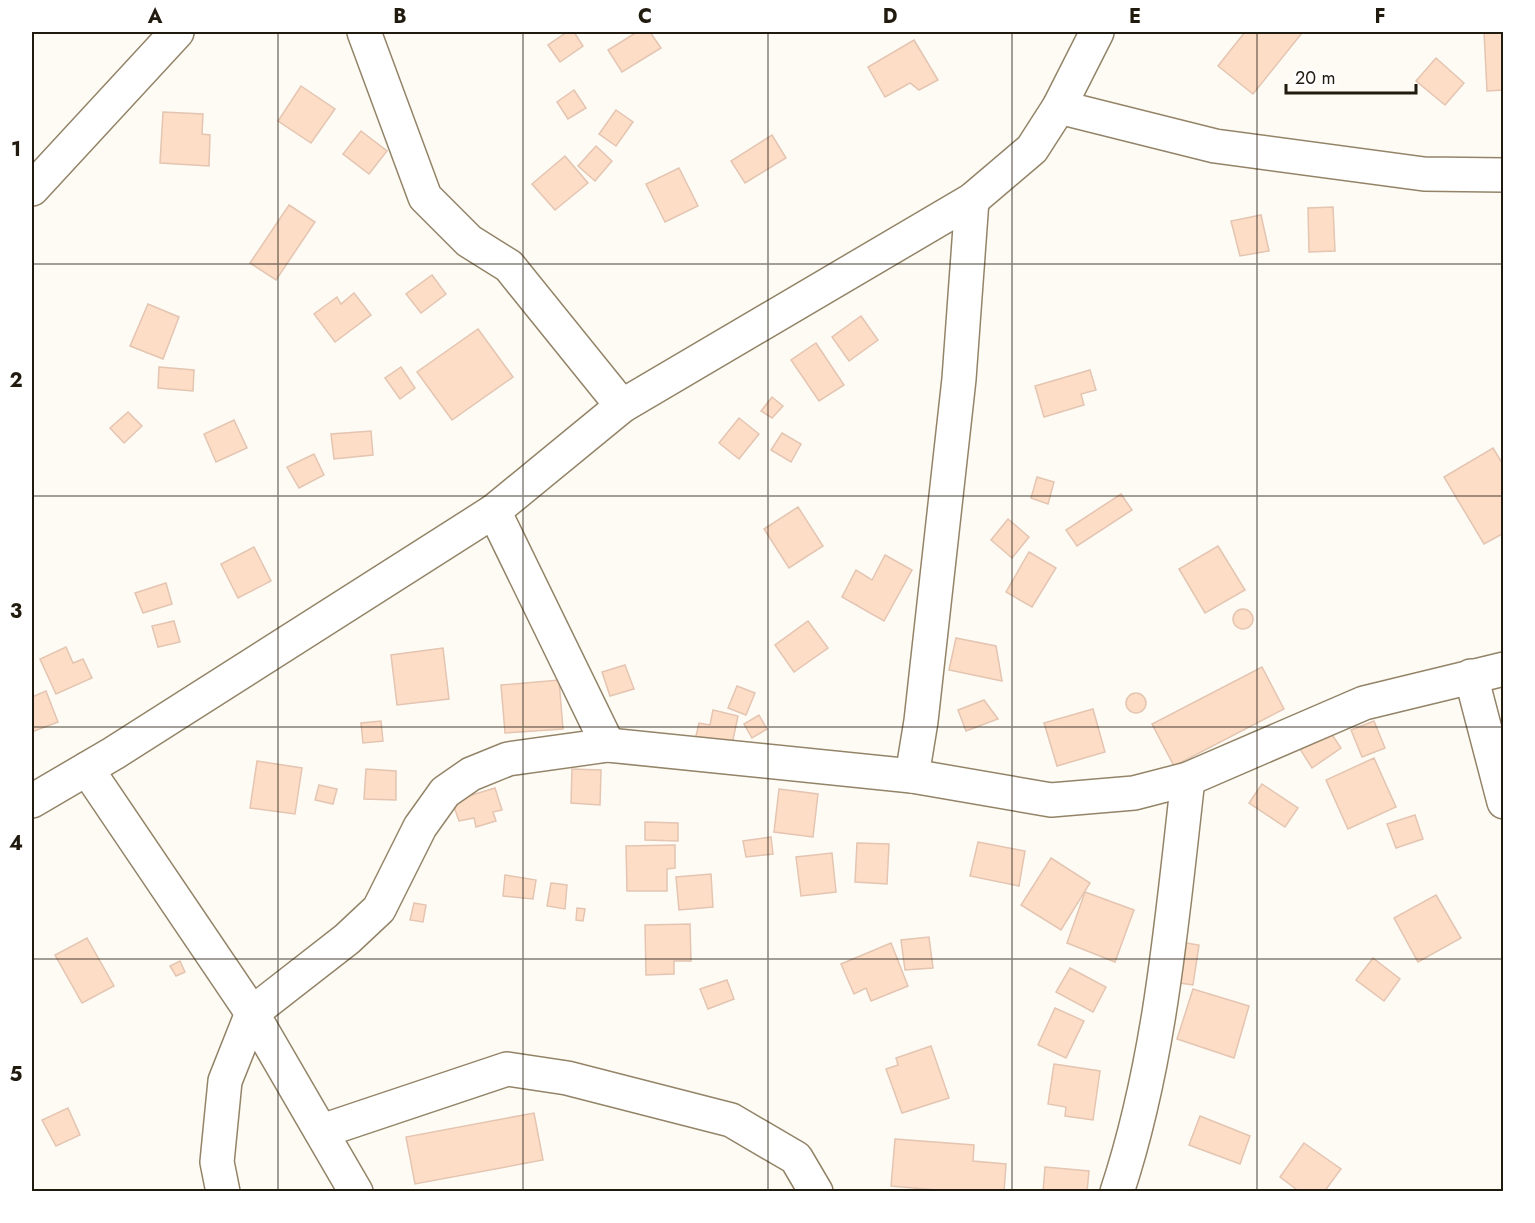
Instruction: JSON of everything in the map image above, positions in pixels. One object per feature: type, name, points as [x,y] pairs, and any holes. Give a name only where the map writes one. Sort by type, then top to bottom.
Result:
[{"type":"street","points":[[32,189],[177,32]]},
{"type":"street","points":[[364,32],[425,197],[469,241],[509,266],[622,406]]},
{"type":"street","points":[[32,801],[87,769],[494,511],[622,406],[972,200],[1032,149],[1059,107],[1097,32]]},
{"type":"street","points":[[1059,107],[1215,146],[1424,174],[1503,175]]},
{"type":"street","points":[[912,776],[921,721],[959,379],[972,200]]},
{"type":"street","points":[[494,511],[608,745]]},
{"type":"street","points":[[224,1191],[217,1162],[225,1081],[252,1013],[347,939],[379,909],[420,827],[445,792],[471,774],[508,759],[608,745],[912,776],[1051,800],[1134,793],[1188,779],[1364,703],[1503,669]]},
{"type":"street","points":[[1471,676],[1503,802]]},
{"type":"street","points":[[87,769],[252,1013],[356,1191]]},
{"type":"street","points":[[1117,1191],[1134,1142],[1166,970],[1188,779]]},
{"type":"street","points":[[322,1131],[507,1069],[567,1078],[731,1120],[796,1158],[816,1191]]},
{"type":"building","points":[[567,32],[574,32],[583,46],[560,62],[548,45]]},
{"type":"building","points":[[637,32],[650,32],[661,48],[622,72],[608,50]]},
{"type":"building","points":[[1245,32],[1302,33],[1253,94],[1218,66]]},
{"type":"building","points":[[1484,32],[1504,32],[1504,90],[1487,91]]},
{"type":"building","points":[[914,40],[938,80],[919,90],[910,83],[885,97],[868,67]]},
{"type":"building","points":[[1436,58],[1464,83],[1445,105],[1416,81]]},
{"type":"building","points":[[301,86],[335,109],[311,143],[278,121]]},
{"type":"building","points":[[574,90],[586,108],[568,119],[557,102]]},
{"type":"building","points":[[616,110],[633,122],[616,146],[599,134]]},
{"type":"building","points":[[163,112],[203,114],[202,134],[210,135],[209,166],[160,163]]},
{"type":"building","points":[[361,131],[387,151],[369,174],[343,154]]},
{"type":"building","points":[[772,135],[786,158],[745,183],[731,161]]},
{"type":"building","points":[[596,146],[612,161],[595,181],[578,166]]},
{"type":"building","points":[[565,156],[588,183],[555,210],[532,184]]},
{"type":"building","points":[[679,168],[698,206],[665,222],[646,184]]},
{"type":"building","points":[[289,205],[315,222],[276,280],[250,263]]},
{"type":"building","points":[[1333,207],[1335,251],[1309,252],[1308,208]]},
{"type":"building","points":[[1261,215],[1269,251],[1240,256],[1231,221]]},
{"type":"building","points":[[432,275],[446,294],[421,313],[406,294]]},
{"type":"building","points":[[354,293],[371,315],[335,342],[314,314],[337,297],[341,304]]},
{"type":"building","points":[[148,304],[179,317],[163,359],[130,346]]},
{"type":"building","points":[[861,316],[878,340],[849,361],[832,337]]},
{"type":"building","points":[[478,329],[513,377],[452,420],[417,372]]},
{"type":"building","points":[[816,343],[844,385],[819,401],[791,360]]},
{"type":"building","points":[[159,367],[194,370],[193,391],[158,388]]},
{"type":"building","points":[[401,367],[415,388],[400,399],[385,378]]},
{"type":"building","points":[[1090,370],[1096,390],[1081,394],[1084,405],[1044,417],[1035,386]]},
{"type":"building","points":[[772,397],[783,406],[772,418],[761,411]]},
{"type":"building","points":[[128,412],[142,426],[124,443],[110,428]]},
{"type":"building","points":[[739,418],[759,434],[739,459],[719,443]]},
{"type":"building","points":[[234,420],[247,448],[216,462],[204,434]]},
{"type":"building","points":[[371,431],[373,455],[334,459],[331,434]]},
{"type":"building","points":[[782,433],[801,444],[791,462],[771,450]]},
{"type":"building","points":[[1493,448],[1504,466],[1504,533],[1484,544],[1444,477]]},
{"type":"building","points":[[314,454],[324,475],[299,488],[287,467]]},
{"type":"building","points":[[1037,477],[1054,482],[1048,504],[1031,498]]},
{"type":"building","points":[[1121,494],[1132,510],[1077,546],[1066,530]]},
{"type":"building","points":[[798,507],[823,546],[789,568],[764,529]]},
{"type":"building","points":[[1008,519],[1029,537],[1012,558],[991,540]]},
{"type":"building","points":[[1218,546],[1245,590],[1205,613],[1179,569]]},
{"type":"building","points":[[254,547],[271,581],[238,598],[221,564]]},
{"type":"building","points":[[1029,552],[1056,568],[1032,607],[1006,592]]},
{"type":"building","points":[[885,555],[912,570],[884,621],[842,597],[856,570],[872,580]]},
{"type":"building","points":[[166,583],[172,604],[143,613],[135,593]]},
{"type":"building","points":[[1243,609],[1250,612],[1253,619],[1250,626],[1243,629],[1236,626],[1233,619],[1236,612]]},
{"type":"building","points":[[174,621],[180,642],[158,647],[152,626]]},
{"type":"building","points":[[808,621],[828,648],[794,672],[775,645]]},
{"type":"building","points":[[956,638],[996,646],[1002,681],[949,670]]},
{"type":"building","points":[[66,647],[73,663],[83,659],[92,678],[56,694],[40,659]]},
{"type":"building","points":[[443,648],[449,699],[397,705],[391,655]]},
{"type":"building","points":[[625,665],[634,689],[610,696],[602,672]]},
{"type":"building","points":[[1262,667],[1284,709],[1174,766],[1152,724]]},
{"type":"building","points":[[559,680],[563,729],[505,733],[501,685]]},
{"type":"building","points":[[737,686],[755,693],[746,715],[728,708]]},
{"type":"building","points":[[46,691],[58,722],[32,732],[32,697]]},
{"type":"building","points":[[1136,693],[1143,696],[1146,703],[1143,710],[1136,713],[1129,710],[1126,703],[1129,696]]},
{"type":"building","points":[[984,700],[998,719],[966,731],[958,710]]},
{"type":"building","points":[[1093,709],[1105,752],[1057,766],[1044,723]]},
{"type":"building","points":[[713,710],[738,716],[731,749],[695,740],[699,723],[710,725]]},
{"type":"building","points":[[759,715],[767,729],[752,738],[744,724]]},
{"type":"building","points":[[381,721],[383,741],[363,743],[361,723]]},
{"type":"building","points":[[1374,721],[1385,748],[1362,757],[1351,730]]},
{"type":"building","points":[[1329,730],[1341,748],[1312,768],[1300,749]]},
{"type":"building","points":[[1374,758],[1396,807],[1348,829],[1326,780]]},
{"type":"building","points":[[257,761],[302,768],[295,814],[250,808]]},
{"type":"building","points":[[366,769],[396,771],[396,800],[364,799]]},
{"type":"building","points":[[572,769],[601,770],[600,805],[571,803]]},
{"type":"building","points":[[1262,784],[1298,808],[1285,827],[1249,803]]},
{"type":"building","points":[[319,785],[337,789],[333,804],[315,800]]},
{"type":"building","points":[[495,788],[502,810],[493,812],[496,821],[476,827],[474,818],[459,821],[452,801]]},
{"type":"building","points":[[779,789],[818,794],[813,837],[774,832]]},
{"type":"building","points":[[1415,815],[1423,839],[1396,848],[1387,824]]},
{"type":"building","points":[[645,822],[678,823],[678,841],[645,840]]},
{"type":"building","points":[[771,837],[773,854],[746,857],[743,841]]},
{"type":"building","points":[[978,842],[1025,851],[1019,886],[970,876]]},
{"type":"building","points":[[857,843],[889,844],[887,884],[855,882]]},
{"type":"building","points":[[675,845],[675,868],[667,869],[667,891],[627,891],[626,846]]},
{"type":"building","points":[[832,853],[836,892],[801,896],[796,857]]},
{"type":"building","points":[[1051,858],[1090,883],[1061,930],[1021,905]]},
{"type":"building","points":[[711,874],[713,907],[679,910],[676,877]]},
{"type":"building","points":[[505,875],[536,880],[533,899],[503,896]]},
{"type":"building","points":[[551,883],[567,885],[565,909],[547,906]]},
{"type":"building","points":[[1085,892],[1134,910],[1115,962],[1067,943]]},
{"type":"building","points":[[1436,895],[1461,938],[1418,962],[1394,918]]},
{"type":"building","points":[[414,903],[426,905],[423,922],[410,920]]},
{"type":"building","points":[[577,908],[585,909],[583,921],[576,920]]},
{"type":"building","points":[[690,924],[691,961],[674,961],[674,974],[646,975],[645,925]]},
{"type":"building","points":[[929,937],[933,968],[905,970],[901,940]]},
{"type":"building","points":[[87,938],[114,986],[82,1003],[55,955]]},
{"type":"building","points":[[1180,942],[1199,945],[1193,985],[1173,982]]},
{"type":"building","points":[[891,943],[908,986],[871,1001],[866,988],[854,994],[841,964]]},
{"type":"building","points":[[1373,958],[1400,979],[1384,1001],[1356,980]]},
{"type":"building","points":[[180,961],[185,972],[176,976],[170,966]]},
{"type":"building","points":[[1070,968],[1106,987],[1093,1012],[1056,992]]},
{"type":"building","points":[[727,980],[734,999],[708,1009],[700,989]]},
{"type":"building","points":[[1193,989],[1249,1006],[1234,1058],[1177,1039]]},
{"type":"building","points":[[1055,1008],[1084,1021],[1066,1058],[1038,1045]]},
{"type":"building","points":[[931,1046],[949,1098],[902,1113],[886,1069],[898,1065],[896,1058]]},
{"type":"building","points":[[1054,1064],[1100,1071],[1093,1120],[1065,1116],[1066,1107],[1048,1104]]},
{"type":"building","points":[[68,1108],[80,1135],[56,1146],[42,1120]]},
{"type":"building","points":[[534,1113],[543,1160],[415,1184],[406,1137]]},
{"type":"building","points":[[1200,1116],[1250,1136],[1240,1164],[1189,1145]]},
{"type":"building","points":[[895,1139],[974,1145],[973,1161],[1006,1164],[1004,1192],[959,1192],[891,1186]]},
{"type":"building","points":[[1304,1143],[1341,1169],[1324,1192],[1300,1192],[1280,1177]]},
{"type":"building","points":[[1045,1167],[1089,1171],[1087,1192],[1043,1192]]}]
